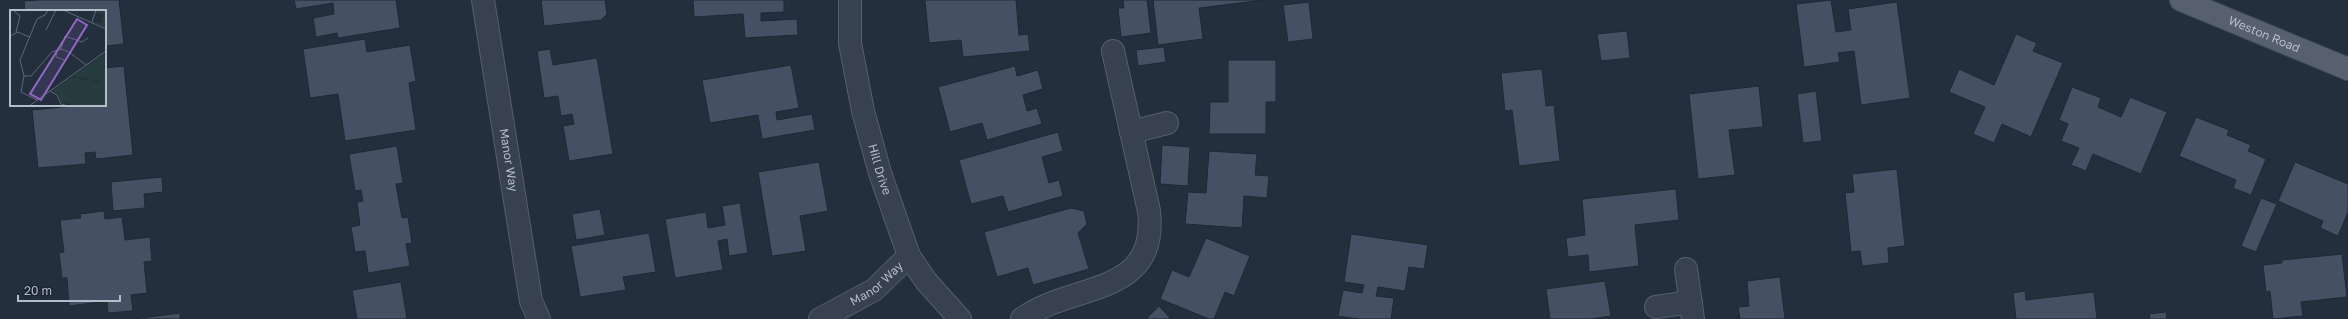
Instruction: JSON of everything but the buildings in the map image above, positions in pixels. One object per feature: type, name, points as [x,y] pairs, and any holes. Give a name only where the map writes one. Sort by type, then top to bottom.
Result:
[{"type":"main road","name":"Weston Road","points":[[2181,0],[2348,69]]},
{"type":"street","name":"Manor Way","points":[[483,0],[531,301],[539,319]]},
{"type":"street","name":"Hill Drive","points":[[850,0],[850,43],[863,111],[880,173],[909,256],[926,281],[960,319]]},
{"type":"street","points":[[1022,319],[1065,298],[1096,290],[1115,282],[1133,269],[1143,258],[1149,243],[1151,227],[1112,50]]},
{"type":"street","points":[[1131,132],[1167,124]]},
{"type":"street","name":"Manor Way","points":[[820,319],[874,290],[909,256]]},
{"type":"street","points":[[1656,307],[1692,311],[1686,269]]}]
